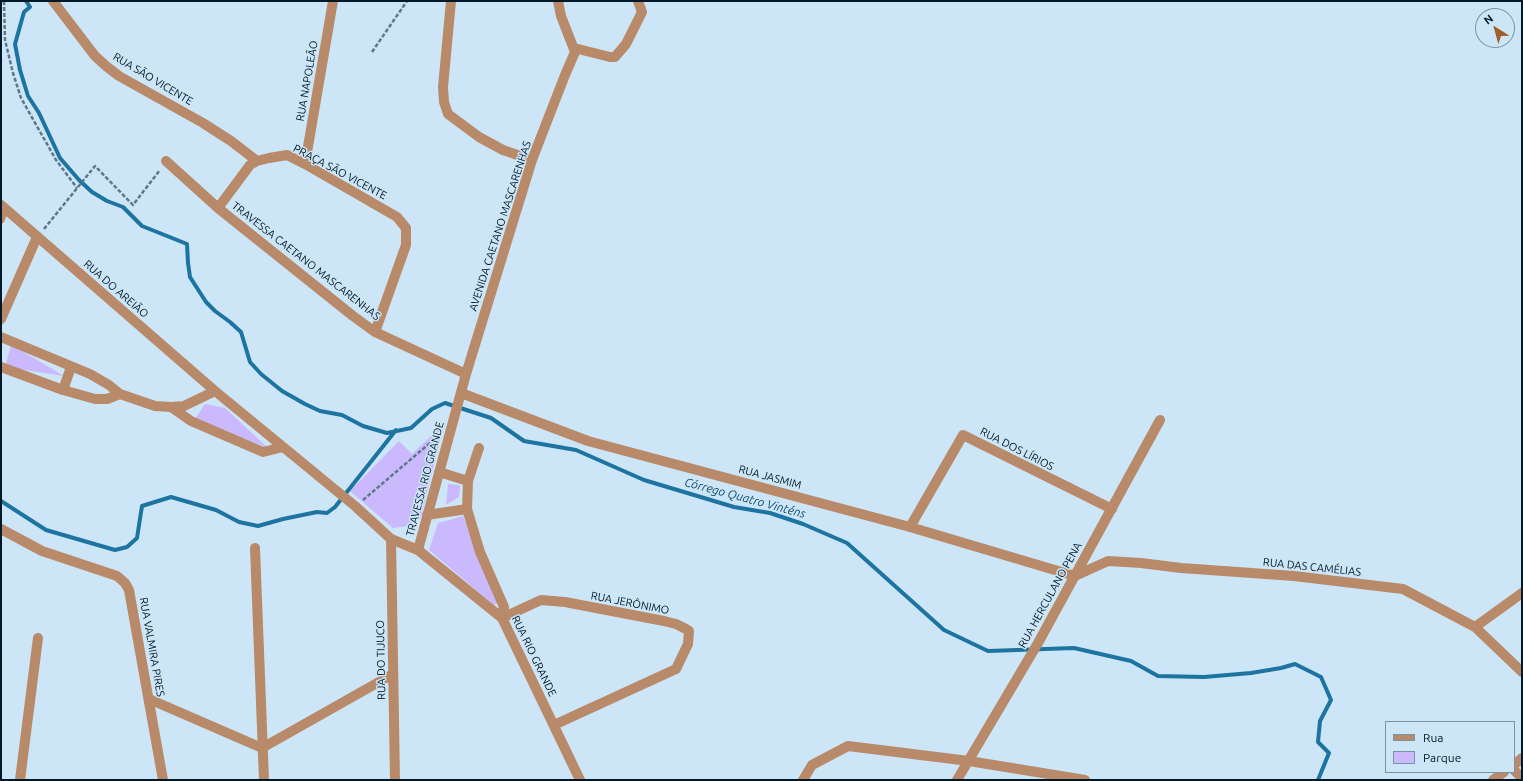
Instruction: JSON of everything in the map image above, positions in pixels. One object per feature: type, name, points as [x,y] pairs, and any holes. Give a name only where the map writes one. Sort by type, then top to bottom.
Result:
[{"type":"street","name":"RUA SÃO VICENTE","points":[[53,1],[95,56],[106,66],[119,76],[203,123],[231,141],[257,161]]},
{"type":"street","name":"RUA NAPOLEÃO","points":[[305,164],[333,1]]},
{"type":"street","points":[[451,1],[443,87],[444,102],[448,114],[479,137],[503,150],[532,160]]},
{"type":"street","points":[[558,1],[561,16],[574,48],[610,57],[615,57],[626,44],[642,12],[638,1]]},
{"type":"street","name":"AVENIDA CAETANO MASCARENHAS","points":[[454,420],[466,374],[532,160],[575,52],[574,48]]},
{"type":"street","name":"PRAÇA SÃO VICENTE","points":[[257,161],[287,155],[389,212],[397,217],[406,228],[406,245],[375,332]]},
{"type":"street","name":"TRAVESSA CAETANO MASCARENHAS","points":[[166,161],[218,208],[303,277],[375,332],[466,374]]},
{"type":"street","name":"TRAVESSA CAETANO MASCARENHAS","points":[[218,208],[250,165],[257,161]]},
{"type":"street","name":"RUA DO AREIÃO","points":[[3,207],[215,391],[352,504]]},
{"type":"street","points":[[1,319],[37,237]]},
{"type":"street","points":[[1,332],[1,345]]},
{"type":"street","points":[[1,337],[90,374],[109,385],[120,394],[155,406],[184,406],[215,391]]},
{"type":"street","points":[[1,367],[63,390],[95,399],[107,399],[120,394]]},
{"type":"street","points":[[63,390],[71,367]]},
{"type":"street","name":"RUA JASMIM","points":[[460,396],[588,441],[910,528],[1075,576]]},
{"type":"street","points":[[171,407],[191,421],[263,452],[283,447]]},
{"type":"street","name":"TRAVESSA RIO GRANDE","points":[[418,550],[454,420]]},
{"type":"street","name":"RUA HERCULANO PENA","points":[[957,780],[1038,643],[1160,420]]},
{"type":"street","name":"RUA DOS LÍRIOS","points":[[910,528],[963,435],[1112,509]]},
{"type":"street","points":[[479,448],[468,481],[467,509],[480,552],[504,607],[502,618]]},
{"type":"street","points":[[439,472],[468,481]]},
{"type":"street","points":[[352,504],[392,539],[418,550]]},
{"type":"street","points":[[427,515],[467,509]]},
{"type":"street","name":"RUA VALMIRA PIRES","points":[[1,529],[42,551],[118,576],[130,590],[163,780]]},
{"type":"street","name":"RUA DO TIJUCO","points":[[392,539],[395,780]]},
{"type":"street","points":[[255,548],[264,780]]},
{"type":"street","name":"RUA RIO GRANDE","points":[[418,550],[502,618],[554,725],[576,775],[580,780]]},
{"type":"street","name":"RUA DAS CAMÉLIAS","points":[[1075,576],[1108,562],[1121,562],[1294,576],[1403,589],[1475,627],[1522,672]]},
{"type":"street","points":[[1475,627],[1522,593]]},
{"type":"street","name":"RUA JERÔNIMO","points":[[502,618],[541,600],[565,602],[670,622],[689,631],[688,644],[676,669],[554,725]]},
{"type":"street","points":[[20,780],[38,638]]},
{"type":"street","points":[[262,748],[393,674]]},
{"type":"street","points":[[149,699],[262,748]]},
{"type":"street","points":[[803,780],[812,765],[848,746],[969,762],[1085,780]]},
{"type":"street","points":[[1494,780],[1503,773]]},
{"type":"lane","points":[[1,220],[3,207]]},
{"type":"path","points":[[4,1],[5,40],[13,74],[21,98],[56,160],[77,188]]},
{"type":"path","points":[[372,52],[407,1]]},
{"type":"path","points":[[37,237],[96,166],[133,206],[166,161]]},
{"type":"path","points":[[352,504],[454,420]]},
{"type":"green space","points":[[11,345],[39,361],[64,376],[5,367]]},
{"type":"green space","points":[[205,404],[225,408],[268,448],[195,419]]},
{"type":"green space","points":[[444,424],[421,517],[408,526],[393,528],[350,491],[399,441],[412,454]]},
{"type":"green space","points":[[448,484],[460,485],[459,497],[446,505]]},
{"type":"green space","points":[[463,516],[481,566],[500,602],[494,605],[429,550],[438,523]]},
{"type":"waterway","name":"Córrego Quatro Vinténs","points":[[26,1],[30,7],[24,12],[15,44],[20,70],[28,96],[39,113],[60,158],[79,180],[92,192],[107,201],[123,207],[142,226],[187,244],[190,277],[206,302],[241,332],[250,362],[261,374],[282,391],[320,411],[342,415],[363,426],[387,433],[411,428],[432,409],[445,403],[491,418],[524,441],[576,450],[644,480],[734,507],[770,513],[803,524],[847,543],[944,630],[988,651],[1074,648],[1131,661],[1158,676],[1204,677],[1251,673],[1295,664],[1321,677],[1331,700],[1320,721],[1318,742],[1329,753],[1318,780]]},
{"type":"waterway","points":[[1,501],[46,530],[115,550],[127,547],[137,538],[142,506],[171,497],[216,510],[239,522],[258,526],[317,512],[327,513],[335,507],[396,430]]}]
